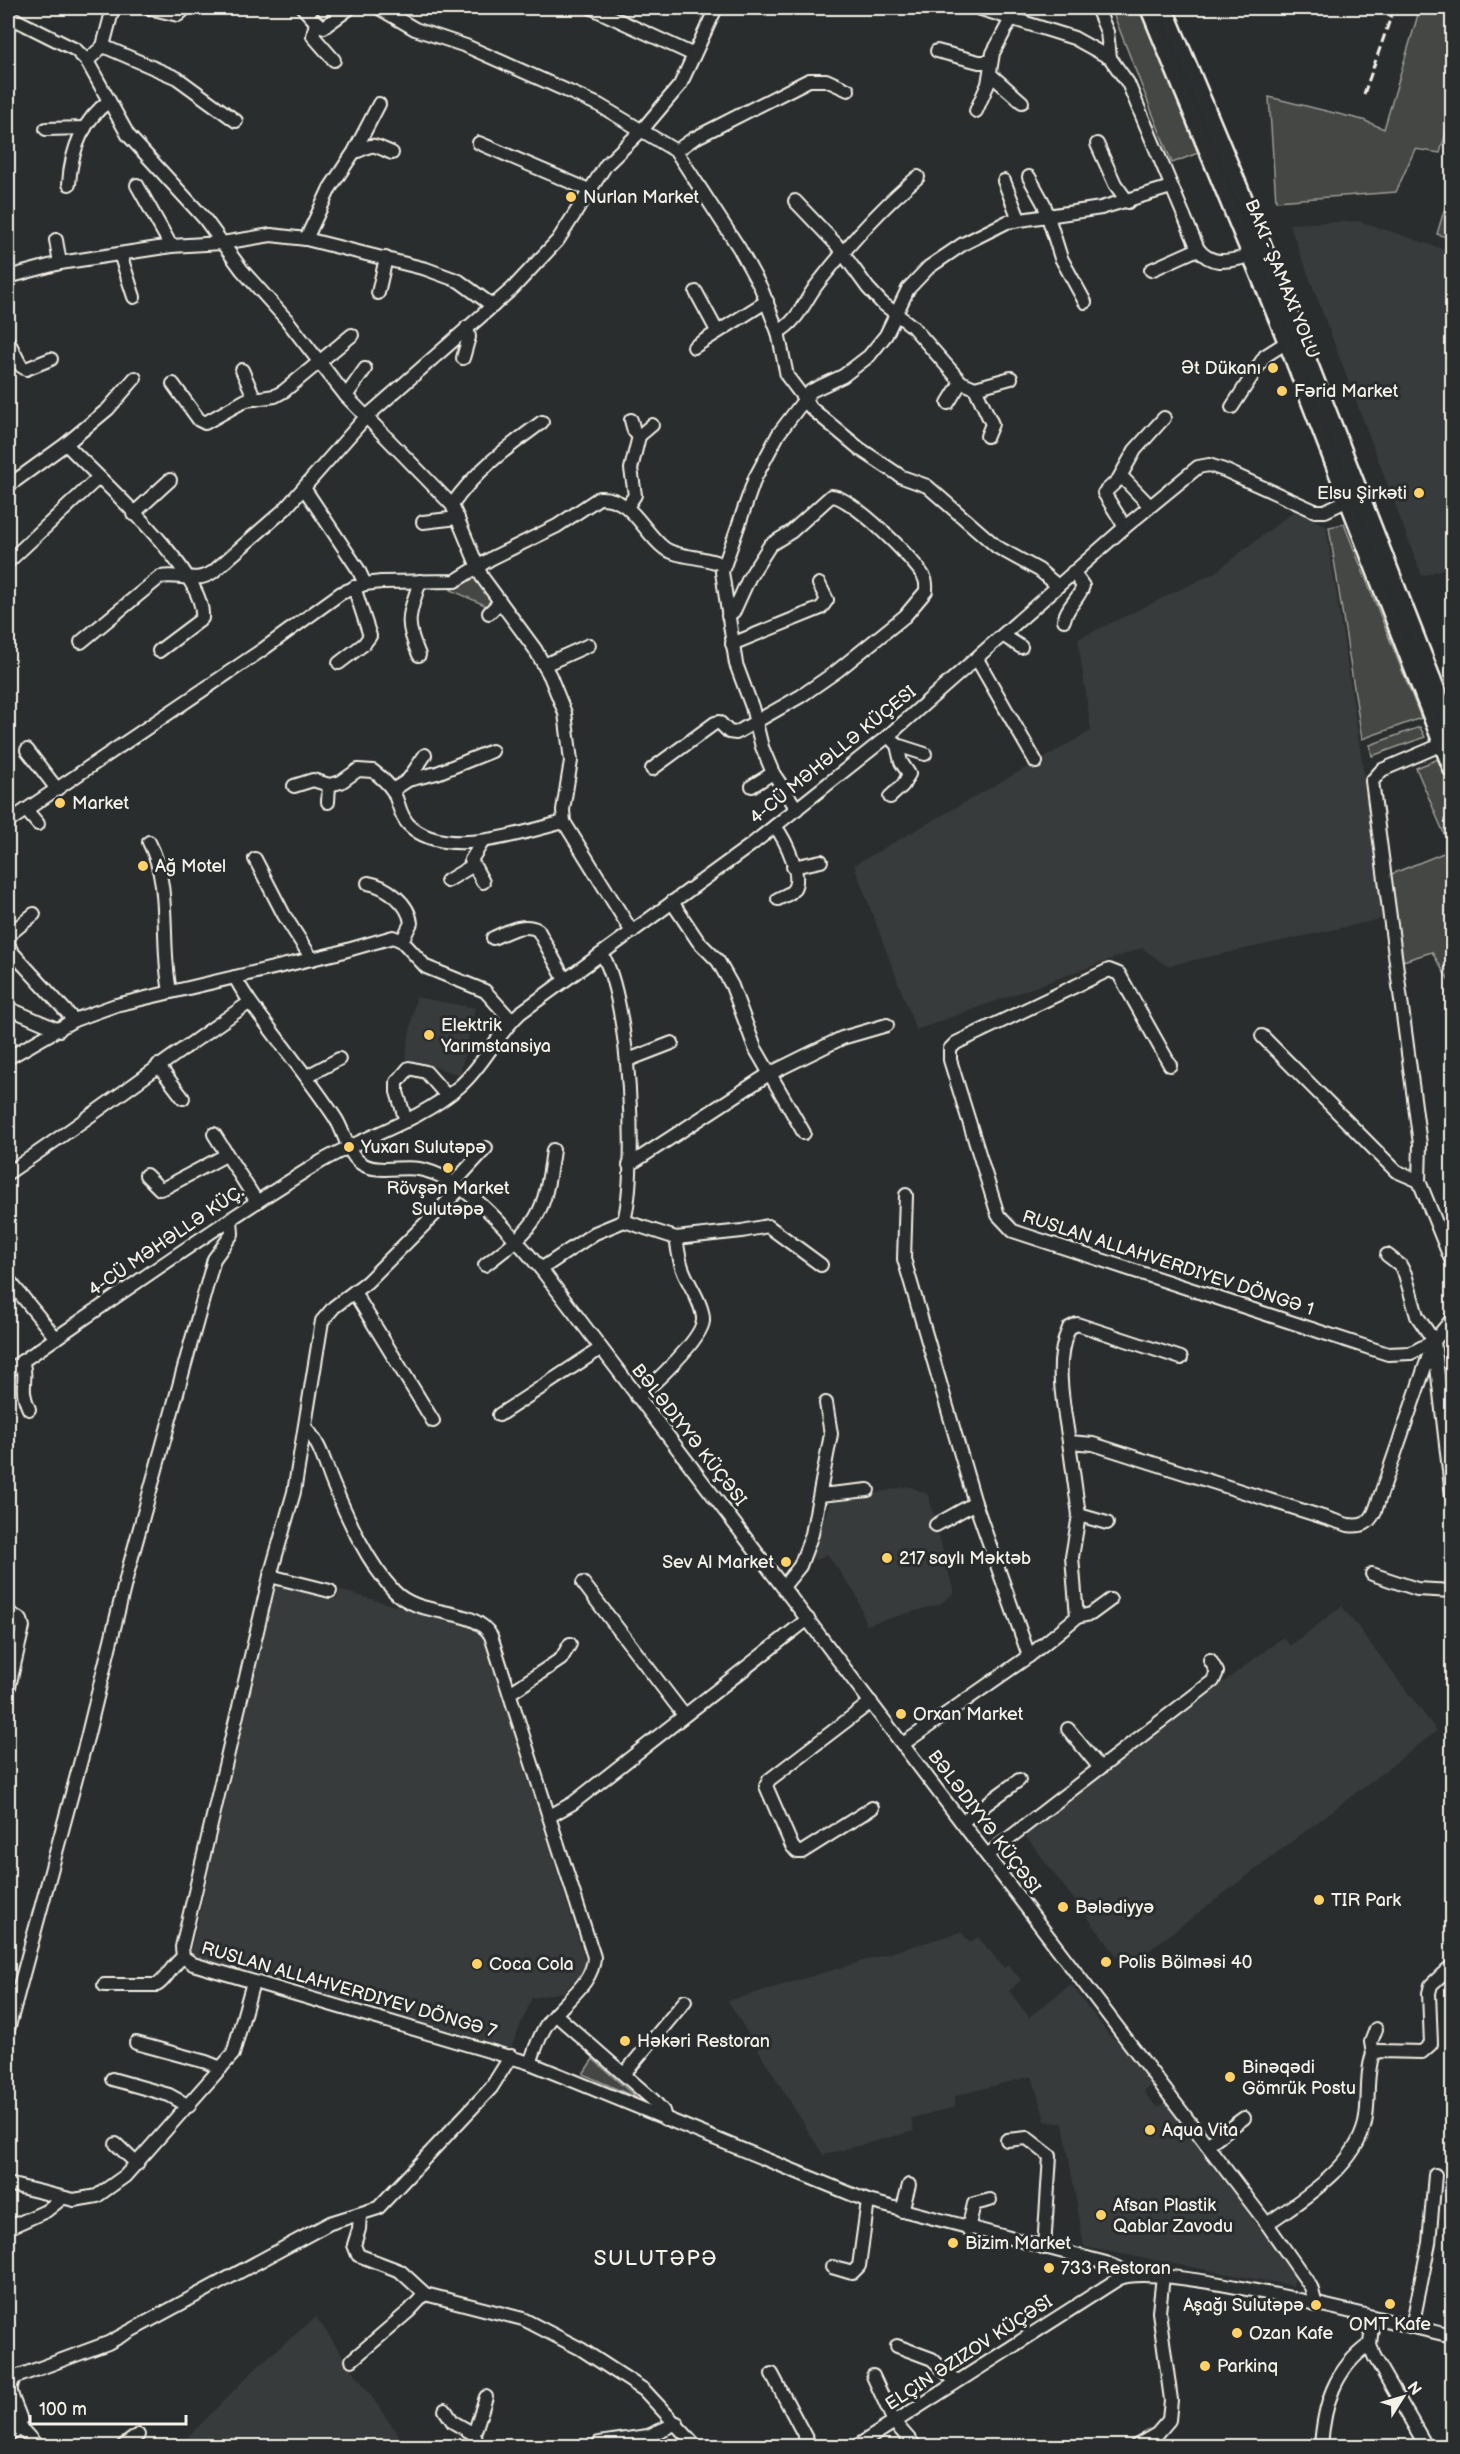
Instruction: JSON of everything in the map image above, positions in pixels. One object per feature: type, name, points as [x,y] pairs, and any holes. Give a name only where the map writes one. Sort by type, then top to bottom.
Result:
[{"type":"highway","points":[[1149,8],[1287,342],[1452,768]]},
{"type":"highway","points":[[1164,8],[1254,223],[1452,730]]},
{"type":"street","points":[[87,61],[103,46],[113,8]]},
{"type":"street","points":[[149,8],[178,15],[186,8]]},
{"type":"street","points":[[303,8],[324,27],[350,8]]},
{"type":"street","points":[[379,8],[415,29],[466,46],[558,86],[642,130],[676,151],[739,248],[767,301],[778,332],[784,366],[791,383],[804,399],[825,422],[860,449],[902,477],[927,486],[997,547],[1039,570],[1058,586]]},
{"type":"street","points":[[592,8],[694,54]]},
{"type":"street","points":[[81,642],[160,577],[169,575],[200,579],[213,572],[264,529],[304,488],[365,418],[493,306],[558,240],[606,165],[642,130],[680,85],[716,8]]},
{"type":"street","points":[[978,8],[1012,17],[1084,42],[1110,58],[1128,83],[1198,249],[1209,260],[1218,262],[1252,255]]},
{"type":"street","points":[[1097,8],[1107,32],[1110,58]]},
{"type":"street","points":[[8,16],[76,50],[87,61],[128,135],[165,173],[365,418],[452,506],[477,567],[544,665],[566,713],[570,734],[571,761],[563,810],[564,822],[632,932]]},
{"type":"street","points":[[976,111],[990,68],[1012,17]]},
{"type":"street","points":[[316,22],[313,36],[334,60]]},
{"type":"street","points":[[103,46],[177,78],[236,121]]},
{"type":"street","points":[[937,51],[979,62],[990,68],[1022,102]]},
{"type":"street","points":[[676,151],[693,139],[809,80],[826,80],[848,90]]},
{"type":"street","points":[[69,184],[72,154],[96,112],[110,101]]},
{"type":"street","points":[[306,239],[330,188],[354,152],[379,104]]},
{"type":"street","points":[[46,129],[85,128]]},
{"type":"street","points":[[479,144],[589,190]]},
{"type":"street","points":[[1097,144],[1115,184],[1128,202]]},
{"type":"street","points":[[354,152],[366,145],[373,145],[392,153]]},
{"type":"street","points":[[778,332],[794,321],[817,284],[885,205],[918,177]]},
{"type":"street","points":[[1029,177],[1048,215],[1061,258],[1085,302]]},
{"type":"street","points":[[1004,180],[1019,219]]},
{"type":"street","points":[[137,185],[171,246]]},
{"type":"street","points":[[797,808],[773,773],[736,664],[723,585],[723,565],[740,526],[759,469],[779,433],[804,399],[818,387],[843,376],[869,356],[883,340],[908,288],[929,267],[978,234],[1019,219],[1128,202],[1171,187]]},
{"type":"street","points":[[795,201],[843,253],[868,288],[925,340],[961,382],[975,388],[1011,378]]},
{"type":"street","points":[[8,278],[60,263],[171,246],[222,243],[270,235],[306,239],[386,258],[459,281],[493,306]]},
{"type":"street","points":[[56,240],[60,263]]},
{"type":"street","points":[[1150,270],[1198,249]]},
{"type":"street","points":[[120,254],[134,297]]},
{"type":"street","points":[[378,293],[386,258]]},
{"type":"street","points":[[696,292],[717,331]]},
{"type":"street","points":[[694,347],[767,301]]},
{"type":"street","points":[[464,358],[469,337],[467,327]]},
{"type":"street","points":[[173,384],[199,420],[205,423],[241,402],[275,396],[284,391],[352,335]]},
{"type":"street","points":[[8,341],[21,366],[26,369],[51,359]]},
{"type":"street","points":[[1232,407],[1265,356],[1287,342]]},
{"type":"street","points":[[346,396],[365,369]]},
{"type":"street","points":[[242,370],[255,399]]},
{"type":"street","points":[[8,486],[66,444],[108,409],[135,378]]},
{"type":"street","points":[[948,403],[961,382]]},
{"type":"street","points":[[975,388],[992,424],[987,436]]},
{"type":"street","points":[[1125,526],[1104,493],[1122,476],[1135,450],[1164,418]]},
{"type":"street","points":[[632,420],[634,430],[639,436]]},
{"type":"street","points":[[452,506],[468,482],[485,465],[542,422]]},
{"type":"street","points":[[627,507],[635,495],[631,469],[639,436],[652,425]]},
{"type":"street","points":[[66,444],[175,556],[202,607],[202,618],[159,651]]},
{"type":"street","name":"4-CÜ MƏHƏLLƏ KÜÇESI","points":[[349,1148],[406,1121],[447,1096],[472,1074],[512,1021],[775,826],[888,736],[1004,636],[1125,526],[1203,465],[1224,470],[1315,511],[1325,511],[1348,500]]},
{"type":"street","points":[[1122,476],[1150,506]]},
{"type":"street","points":[[8,562],[98,478]]},
{"type":"street","points":[[133,514],[170,480]]},
{"type":"street","points":[[304,488],[358,569],[359,586],[370,636],[364,644],[339,663]]},
{"type":"street","points":[[652,769],[715,723],[719,722],[729,732],[736,733],[821,683],[905,616],[926,591],[926,580],[887,537],[844,499],[831,496],[791,532],[770,545],[749,578],[734,611],[728,616]]},
{"type":"street","points":[[8,822],[262,650],[312,612],[359,586],[420,581],[450,582],[557,526],[599,498],[615,500],[627,507],[667,550],[709,558],[723,565]]},
{"type":"street","points":[[423,522],[458,518]]},
{"type":"street","points":[[1064,620],[1068,606],[1083,586],[1073,572]]},
{"type":"street","points":[[419,655],[408,630],[408,618],[420,581]]},
{"type":"street","points":[[732,644],[821,608],[827,600],[819,584]]},
{"type":"street","points":[[489,613],[500,602]]},
{"type":"street","points":[[1004,636],[1021,647]]},
{"type":"street","points":[[544,665],[589,645]]},
{"type":"street","points":[[977,659],[1036,762]]},
{"type":"street","points":[[888,736],[897,746],[901,762],[909,774],[903,785],[890,797]]},
{"type":"street","points":[[1443,744],[1382,770],[1372,781],[1420,1144],[1419,1181],[1452,1262]]},
{"type":"street","points":[[897,746],[925,754]]},
{"type":"street","points":[[27,750],[57,789]]},
{"type":"street","points":[[393,790],[408,780],[437,773],[492,751]]},
{"type":"street","points":[[408,780],[424,755]]},
{"type":"street","points":[[294,786],[313,780],[329,785],[366,769],[374,771],[393,790],[400,812],[418,832],[440,840],[483,841],[508,838],[564,822]]},
{"type":"street","points":[[752,786],[773,773]]},
{"type":"street","points":[[328,802],[329,785]]},
{"type":"street","points":[[26,810],[38,824]]},
{"type":"street","points":[[775,826],[789,845],[794,867],[794,885],[791,892],[778,899]]},
{"type":"street","points":[[483,841],[471,861],[483,882]]},
{"type":"street","points":[[148,842],[158,860],[161,876],[165,967],[170,991]]},
{"type":"street","points":[[255,859],[312,959]]},
{"type":"street","points":[[794,867],[821,861]]},
{"type":"street","points":[[447,880],[472,866]]},
{"type":"street","points":[[368,883],[388,890],[407,910],[411,922],[402,941]]},
{"type":"street","points":[[672,902],[698,941],[718,961],[732,986],[754,1048],[804,1133]]},
{"type":"street","points":[[34,914],[11,933],[8,941],[11,951],[74,1020]]},
{"type":"street","points":[[493,938],[515,928],[531,926],[538,930],[565,980]]},
{"type":"street","points":[[8,1058],[74,1020],[134,999],[312,959],[382,938],[393,937],[402,941],[426,967],[485,991],[512,1021]]},
{"type":"street","points":[[602,954],[612,974],[628,1060],[629,1165],[624,1221]]},
{"type":"street","name":"RUSLAN ALLAHVERDIYEV DÖNGƏ 1","points":[[1170,1065],[1119,974],[1109,970],[956,1042],[950,1049],[950,1059],[998,1215],[1003,1224],[1013,1231],[1388,1354],[1411,1353],[1434,1341]]},
{"type":"street","points":[[235,977],[249,1003],[307,1076],[342,1129],[349,1148]]},
{"type":"street","points":[[8,1173],[88,1119],[158,1065],[249,1003]]},
{"type":"street","points":[[8,1008],[59,1030]]},
{"type":"street","points":[[629,1165],[769,1074],[842,1038],[887,1025]]},
{"type":"street","points":[[1262,1036],[1396,1171],[1419,1181]]},
{"type":"street","points":[[628,1060],[672,1043]]},
{"type":"street","points":[[307,1076],[339,1059]]},
{"type":"street","points":[[158,1065],[183,1098]]},
{"type":"street","points":[[406,1121],[397,1092],[397,1082],[409,1068],[426,1072],[447,1096]]},
{"type":"street","points":[[214,1134],[257,1202]]},
{"type":"street","name":"BƏLƏDIYYƏ KÜÇƏSI","points":[[349,1148],[365,1165],[419,1169],[456,1186],[517,1240],[542,1269],[600,1349],[1267,2224],[1311,2287],[1316,2305]]},
{"type":"street","name":"4-CÜ MƏHƏLLƏ KÜÇ.","points":[[8,1371],[231,1219],[349,1148]]},
{"type":"street","name":"RUSLAN ALLAHVERDIYEV DÖNGƏ 7","points":[[486,1148],[456,1186],[354,1292],[334,1306],[322,1321],[294,1492],[270,1576],[182,1947],[183,1957],[193,1964],[530,2063],[868,2201],[968,2229],[1106,2263],[1132,2274]]},
{"type":"street","points":[[485,1265],[517,1240],[543,1209],[554,1150]]},
{"type":"street","points":[[146,1175],[160,1189],[166,1188],[226,1155]]},
{"type":"street","points":[[906,1195],[904,1259],[975,1503],[1029,1656]]},
{"type":"street","points":[[8,2030],[214,1259],[232,1234],[231,1219]]},
{"type":"street","points":[[542,1269],[595,1233],[624,1221],[676,1238],[742,1232],[768,1226],[821,1265]]},
{"type":"street","points":[[637,1397],[659,1378],[698,1334],[703,1322],[702,1313],[682,1268],[676,1238]]},
{"type":"street","points":[[1388,1255],[1400,1265],[1405,1274],[1417,1316],[1434,1341],[1452,1496]]},
{"type":"street","points":[[8,1279],[56,1338]]},
{"type":"street","points":[[354,1292],[433,1421]]},
{"type":"street","points":[[1070,1442],[1094,1444],[1348,1525],[1364,1525],[1371,1521],[1375,1511],[1434,1341],[1452,1319]]},
{"type":"street","points":[[1077,1617],[1072,1571],[1079,1515],[1061,1377],[1062,1356],[1069,1328],[1077,1324],[1181,1358]]},
{"type":"street","points":[[499,1415],[600,1349]]},
{"type":"street","points":[[22,1361],[24,1376],[22,1395],[29,1409]]},
{"type":"street","points":[[783,1587],[796,1574],[807,1553],[831,1434],[826,1403]]},
{"type":"street","points":[[305,1427],[317,1441],[346,1513],[384,1579],[405,1601],[417,1607],[481,1623],[491,1636],[594,1957],[594,1968],[589,1978],[543,2030],[530,2063]]},
{"type":"street","points":[[820,1495],[868,1490]]},
{"type":"street","points":[[936,1525],[975,1503]]},
{"type":"street","points":[[1079,1515],[1107,1523]]},
{"type":"street","points":[[1371,1574],[1417,1588],[1452,1591]]},
{"type":"street","points":[[270,1576],[330,1591]]},
{"type":"street","points":[[583,1583],[684,1715]]},
{"type":"street","points":[[903,1744],[1029,1656],[1077,1617],[1091,1614],[1110,1600]]},
{"type":"street","points":[[8,1612],[21,1620],[23,1626],[8,1691]]},
{"type":"street","points":[[550,1816],[573,1803],[808,1619]]},
{"type":"street","points":[[510,1693],[561,1659],[570,1644]]},
{"type":"street","points":[[987,1855],[1214,1681],[1217,1672],[1210,1660]]},
{"type":"street","points":[[871,1702],[769,1780],[766,1786],[792,1846],[797,1852],[802,1852],[872,1808]]},
{"type":"street","points":[[1068,1729],[1100,1768]]},
{"type":"street","points":[[962,1822],[1019,1780]]},
{"type":"street","points":[[104,1985],[157,1985],[162,1983],[170,1968],[183,1957]]},
{"type":"street","points":[[1372,2054],[1379,2051],[1422,2052],[1428,2049],[1431,2044],[1429,1993],[1431,1985],[1448,1969]]},
{"type":"street","points":[[8,2184],[61,2199],[74,2200],[97,2196],[111,2188],[137,2164],[221,2068],[238,2042],[253,1982]]},
{"type":"street","points":[[625,2073],[685,2001]]},
{"type":"street","points":[[555,2014],[659,2105],[665,2119]]},
{"type":"street","points":[[1267,2224],[1311,2192],[1353,2151],[1365,2121],[1372,2054],[1371,2042],[1376,2029]]},
{"type":"street","points":[[136,2043],[221,2068]]},
{"type":"street","points":[[38,2446],[20,2427],[20,2414],[10,2384],[16,2377],[108,2343],[330,2223],[378,2208],[491,2088],[510,2056]]},
{"type":"street","points":[[112,2079],[169,2095],[189,2106]]},
{"type":"street","points":[[1207,2145],[1244,2118]]},
{"type":"street","points":[[1006,2140],[1027,2138],[1050,2156],[1044,2248]]},
{"type":"street","points":[[116,2144],[137,2164]]},
{"type":"street","points":[[1412,2327],[1429,2243],[1435,2175]]},
{"type":"street","points":[[902,2211],[909,2185]]},
{"type":"street","points":[[8,2228],[46,2211],[61,2199]]},
{"type":"street","points":[[968,2229],[974,2204],[990,2200]]},
{"type":"street","points":[[832,2267],[852,2273],[859,2266],[868,2201]]},
{"type":"street","points":[[360,2215],[354,2252],[400,2271],[425,2294],[513,2316],[540,2327],[644,2390],[696,2446]]},
{"type":"street","points":[[1132,2274],[1163,2276],[1316,2305],[1452,2336]]},
{"type":"street","name":"ELÇIN ƏZIZOV KÜÇƏSI","points":[[857,2446],[1118,2279],[1132,2274]]},
{"type":"street","points":[[1136,2446],[1157,2434],[1169,2420],[1171,2400],[1159,2312],[1163,2276]]},
{"type":"street","points":[[352,2360],[409,2311],[425,2294]]},
{"type":"street","points":[[1373,2318],[1370,2344],[1374,2356],[1426,2446]]},
{"type":"street","points":[[1321,2446],[1326,2405],[1330,2392],[1352,2358],[1370,2344]]},
{"type":"street","points":[[897,2346],[932,2359],[956,2382]]},
{"type":"street","points":[[772,2374],[810,2446]]},
{"type":"street","points":[[873,2376],[894,2422],[915,2446]]},
{"type":"street","points":[[445,2410],[453,2422],[476,2440],[486,2397]]},
{"type":"street","points":[[599,2443],[648,2436],[677,2423]]},
{"type":"street","points":[[8,2435],[20,2427]]},
{"type":"street","points":[[123,2446],[138,2435]]},
{"type":"shaded area","points":[[1111,8],[1140,8],[1198,153],[1172,163]]},
{"type":"shaded area","points":[[1420,8],[1452,8],[1452,112],[1440,153],[1415,149],[1396,192],[1276,201],[1269,97],[1363,120],[1384,129]]},
{"type":"shaded area","points":[[1452,184],[1452,239],[1437,234]]},
{"type":"shaded area","points":[[1359,221],[1452,252],[1452,566],[1422,576],[1289,224]]},
{"type":"shaded area","points":[[1295,510],[1326,526],[1386,918],[1167,966],[1142,948],[916,1030],[854,865],[1091,731],[1078,639],[1214,573]]},
{"type":"shaded area","points":[[1344,524],[1421,718],[1362,739],[1329,527]]},
{"type":"shaded area","points":[[474,575],[492,600],[489,607],[451,590]]},
{"type":"shaded area","points":[[1420,727],[1425,737],[1372,756],[1370,745]]},
{"type":"shaded area","points":[[1441,758],[1452,788],[1452,980],[1449,981],[1432,952],[1403,961],[1389,875],[1451,850],[1416,768]]},
{"type":"shaded area","name":"Elektrik Yarımstansiya","points":[[416,997],[475,1008],[460,1075],[405,1058]]},
{"type":"shaded area","name":"217 saylı Məktəb","points":[[908,1486],[928,1494],[954,1593],[940,1604],[866,1625],[857,1596],[827,1554],[816,1561],[810,1554],[830,1503]]},
{"type":"shaded area","points":[[276,1584],[337,1599],[339,1590],[482,1630],[587,1967],[563,1992],[532,1998],[511,2048],[189,1958]]},
{"type":"shaded area","points":[[1342,1606],[1437,1731],[1126,1968],[1024,1834],[1283,1637],[1290,1646]]},
{"type":"shaded area","points":[[961,1932],[970,1943],[978,1937],[1004,1968],[1008,1965],[1021,1980],[1009,1991],[1029,2017],[1071,1984],[1109,2035],[1121,2043],[1151,2085],[1144,2091],[1148,2097],[1157,2107],[1166,2103],[1295,2276],[1293,2286],[1084,2247],[1063,2124],[1045,2121],[1032,2076],[955,2096],[955,2107],[911,2118],[914,2131],[823,2155],[728,2001]]},
{"type":"shaded area","points":[[593,2059],[637,2098],[583,2074]]},
{"type":"shaded area","points":[[316,2317],[406,2446],[179,2446],[260,2364]]},
{"type":"railway","points":[[1364,94],[1394,8]]},
{"type":"place","name":"Nurlan Market","points":[[571,197]]},
{"type":"place","name":"Ət Dükanı","points":[[1273,368]]},
{"type":"place","name":"Fərid Market","points":[[1282,391]]},
{"type":"place","name":"Elsu Şirkəti","points":[[1419,493]]},
{"type":"place","name":"Market","points":[[60,803]]},
{"type":"place","name":"Ağ Motel","points":[[143,866]]},
{"type":"place","name":"Elektrik Yarımstansiya","points":[[429,1035]]},
{"type":"place","name":"Yuxarı Sulutəpə","points":[[349,1147]]},
{"type":"place","name":"Rövşən Market Sulutəpə","points":[[448,1168]]},
{"type":"place","name":"217 saylı Məktəb","points":[[887,1558]]},
{"type":"place","name":"Sev Al Market","points":[[786,1562]]},
{"type":"place","name":"Orxan Market","points":[[901,1714]]},
{"type":"place","name":"TIR Park","points":[[1319,1900]]},
{"type":"place","name":"Bələdiyyə","points":[[1063,1907]]},
{"type":"place","name":"Polis Bölməsi 40","points":[[1106,1962]]},
{"type":"place","name":"Coca Cola","points":[[477,1964]]},
{"type":"place","name":"Həkəri Restoran","points":[[625,2041]]},
{"type":"place","name":"Binəqədi Gömrük Postu","points":[[1230,2077]]},
{"type":"place","name":"Aqua Vita","points":[[1150,2130]]},
{"type":"place","name":"Afsan Plastik Qablar Zavodu","points":[[1101,2215]]},
{"type":"place","name":"Bizim Market","points":[[953,2243]]},
{"type":"place","name":"733 Restoran","points":[[1049,2268]]},
{"type":"place","name":"OMT Kafe","points":[[1390,2304]]},
{"type":"place","name":"Aşağı Sulutəpə","points":[[1316,2305]]},
{"type":"place","name":"Ozan Kafe","points":[[1237,2333]]},
{"type":"place","name":"Parkinq","points":[[1205,2366]]},
{"type":"district","name":"SULUTƏPƏ","points":[[656,2258]]}]
